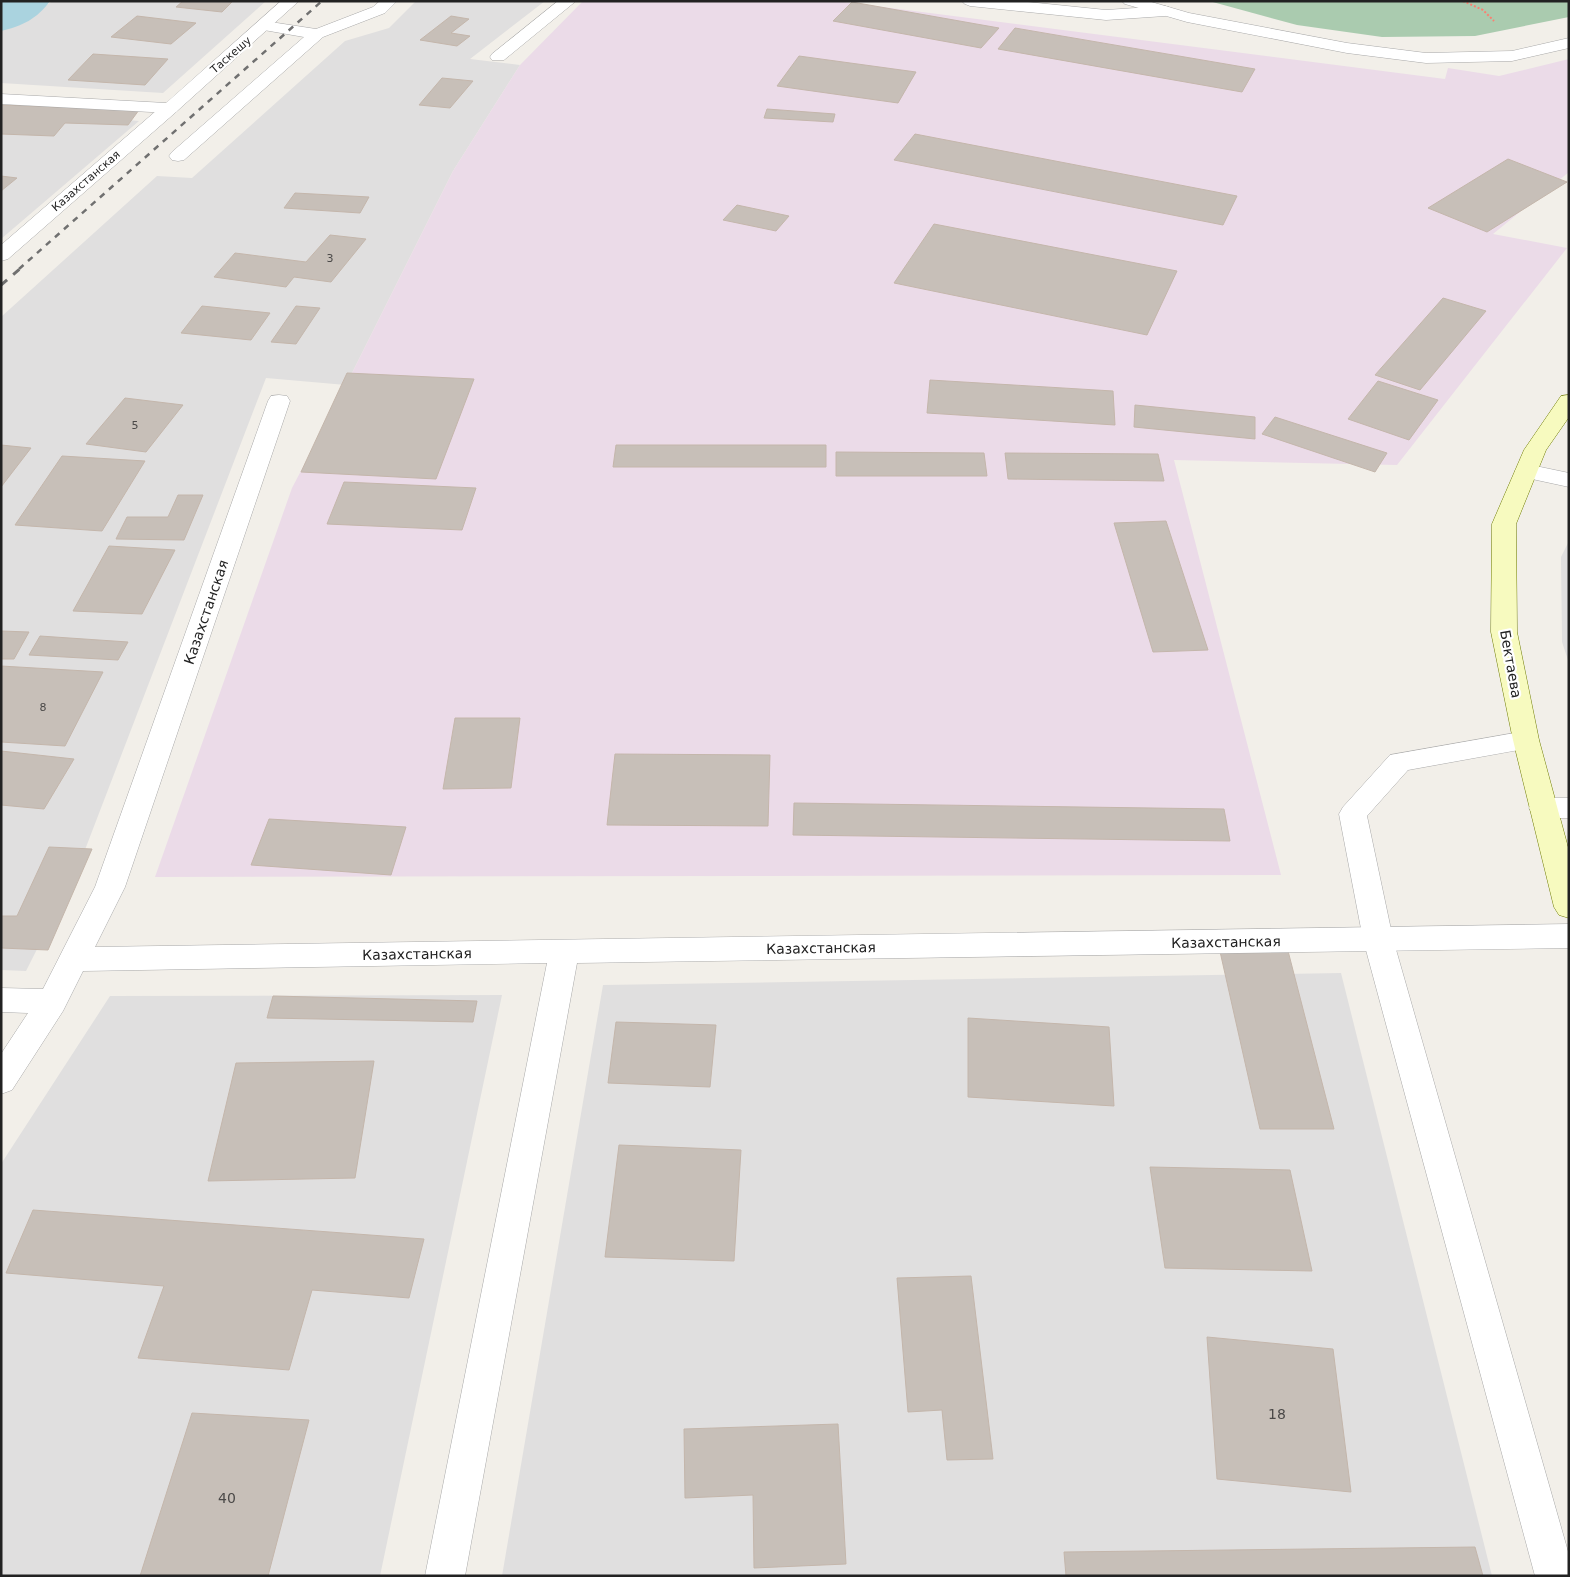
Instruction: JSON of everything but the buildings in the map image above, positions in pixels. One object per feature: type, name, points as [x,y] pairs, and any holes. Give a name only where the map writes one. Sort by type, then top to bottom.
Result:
[{"type":"street","name":"Таскешу","points":[[170,108],[291,1]]},
{"type":"street","points":[[178,156],[317,34],[379,10],[389,1]]},
{"type":"street","points":[[498,57],[568,1]]},
{"type":"street","points":[[970,1],[1106,15],[1165,10]]},
{"type":"street","points":[[1130,1],[1347,48],[1426,58],[1512,56],[1569,43]]},
{"type":"street","points":[[264,26],[317,34]]},
{"type":"street","points":[[1,99],[170,108]]},
{"type":"street","name":"Казахстанская","points":[[1,256],[170,108]]},
{"type":"street","name":"Бектаева","points":[[1569,401],[1535,450],[1504,524],[1504,632],[1526,740],[1556,808],[1569,907]]},
{"type":"street","name":"Казахстанская","points":[[1,1081],[52,1002],[110,887],[279,402]]},
{"type":"street","points":[[1526,471],[1569,480]]},
{"type":"street","points":[[1526,740],[1400,762],[1353,814],[1378,940],[1555,1576]]},
{"type":"street","name":"Казахстанская","points":[[74,959],[1569,936]]},
{"type":"street","points":[[445,1576],[564,952]]},
{"type":"street","points":[[1,1000],[52,1002]]},
{"type":"shaded area","points":[[53,1],[266,1],[163,93],[1,83],[1,27],[31,14]]},
{"type":"shaded area","points":[[416,1],[545,1],[470,59],[520,65],[453,171],[346,385],[266,378],[78,868],[26,971],[1,970],[1,317],[157,176],[192,178],[345,41],[389,28]]},
{"type":"shaded area","points":[[583,1],[836,1],[1445,79],[1448,68],[1499,76],[1569,59],[1569,172],[1493,234],[1567,248],[1397,465],[1174,460],[1281,875],[155,877],[292,488],[346,385],[453,171],[520,65]]},
{"type":"shaded area","points":[[1,109],[139,121],[1,239]]},
{"type":"shaded area","points":[[1569,541],[1569,663],[1562,642],[1561,557]]},
{"type":"shaded area","points":[[1341,973],[1492,1576],[502,1576],[603,985]]},
{"type":"shaded area","points":[[502,995],[380,1576],[1,1576],[1,1164],[110,996]]},
{"type":"green space","points":[[1209,1],[1569,1],[1569,17],[1475,36],[1382,37],[1297,25]]},
{"type":"waterway","points":[[1,14],[22,1]]},
{"type":"railway","points":[[19,269],[322,1]]},
{"type":"railway","points":[[1,285],[21,268]]}]
